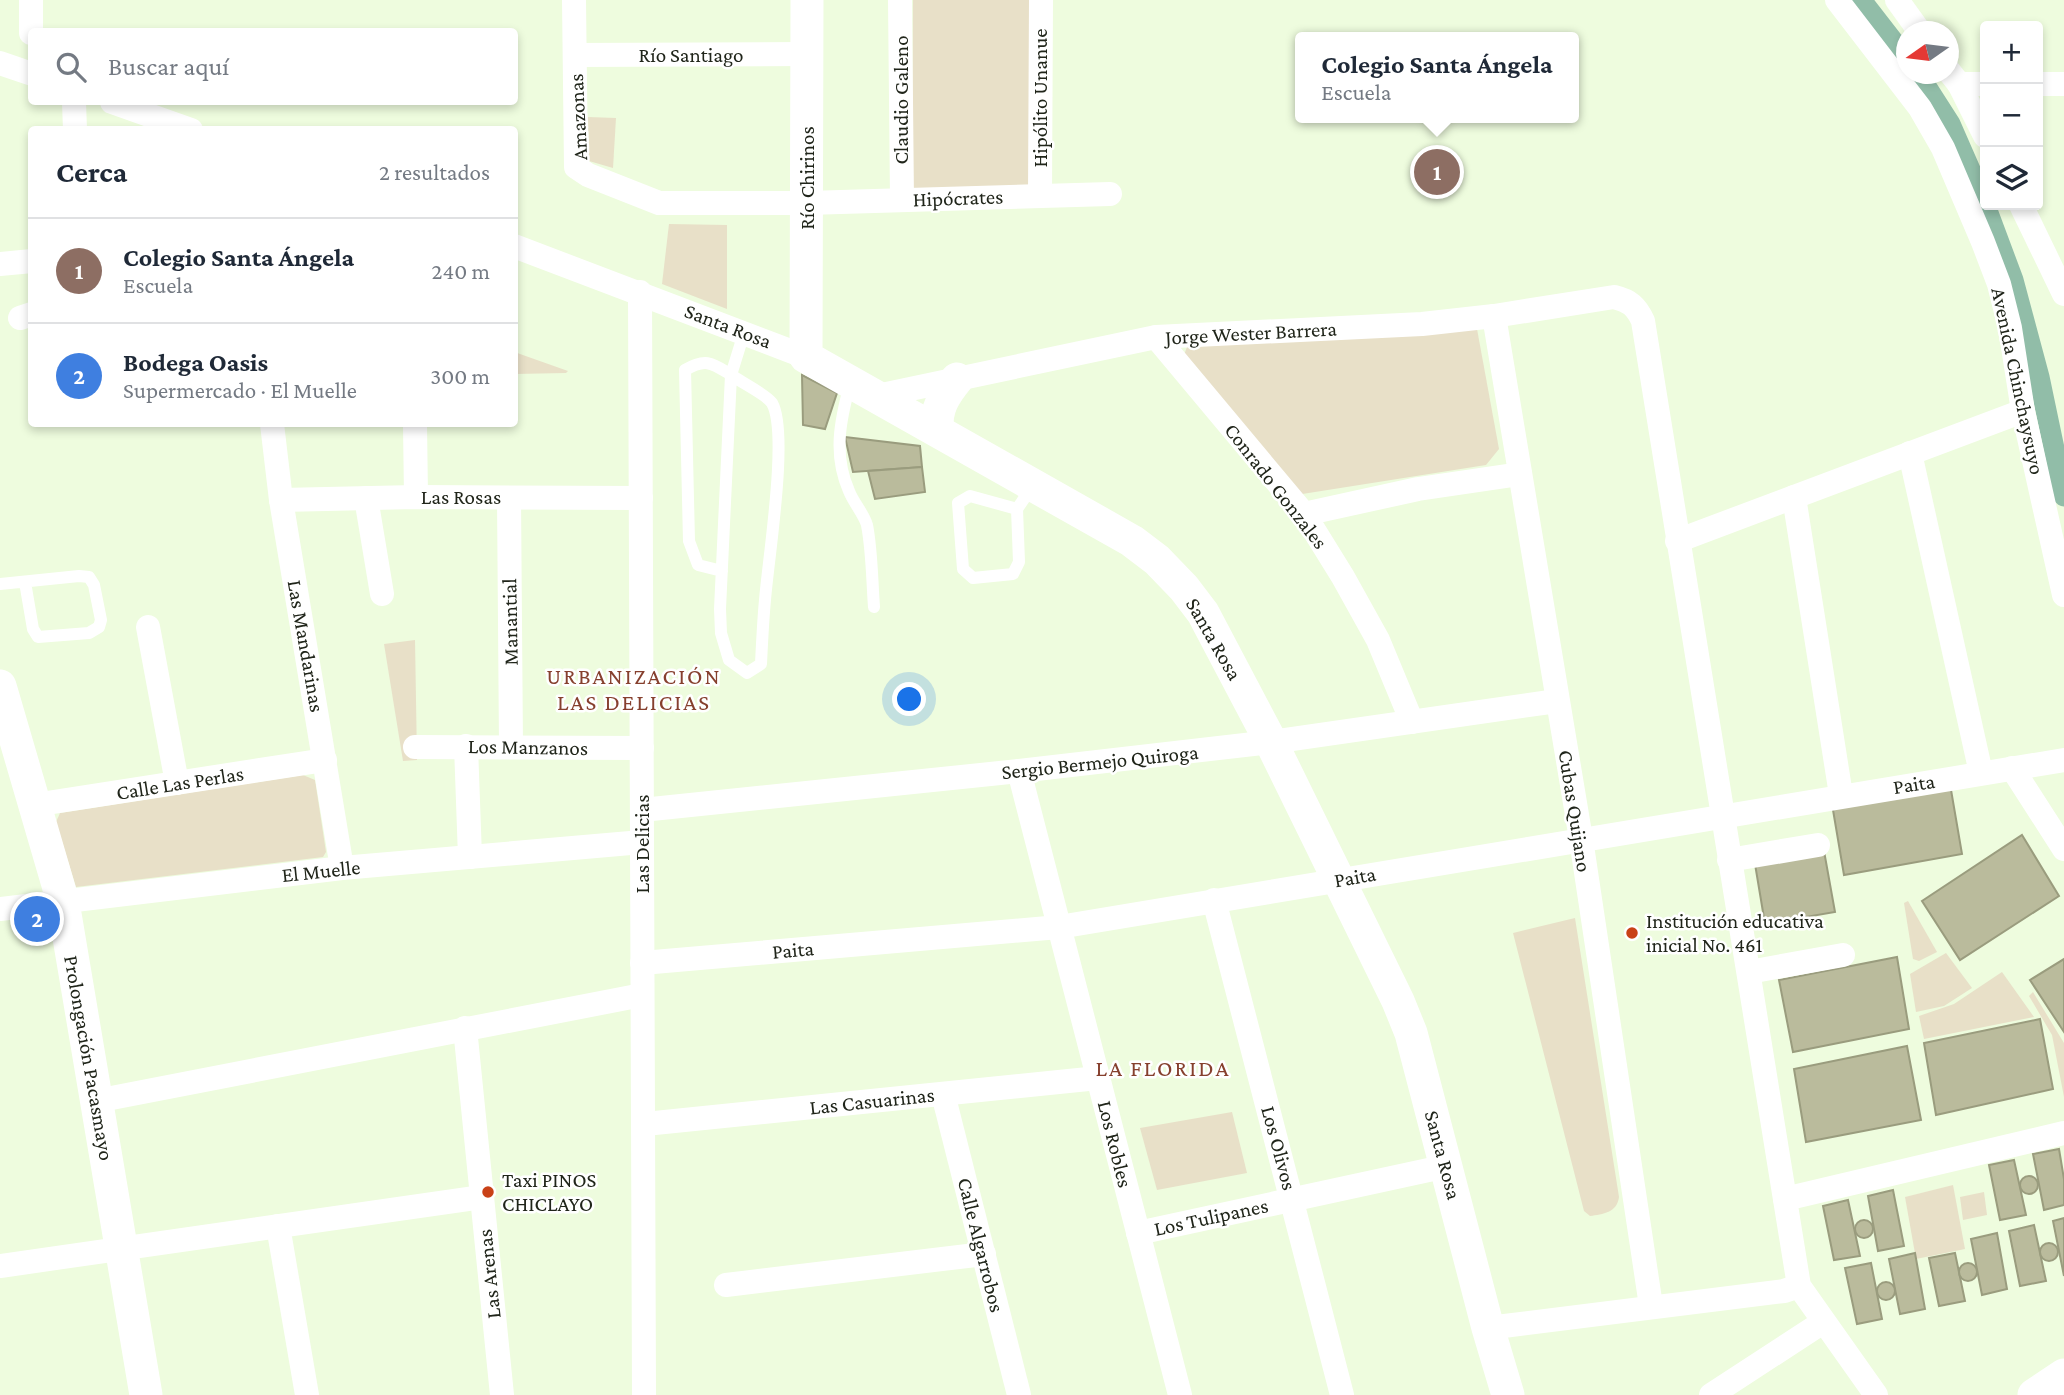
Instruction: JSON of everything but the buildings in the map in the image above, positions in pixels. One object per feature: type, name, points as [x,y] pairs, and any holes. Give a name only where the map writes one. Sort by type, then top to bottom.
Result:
[{"type":"street","points":[[31,0],[31,28]]},
{"type":"street","name":"Amazonas","points":[[574,0],[576,167],[587,175],[659,203],[807,203]]},
{"type":"street","name":"Río Chirinos","points":[[806,357],[807,0]]},
{"type":"street","name":"Claudio Galeno","points":[[900,0],[902,200]]},
{"type":"street","name":"Hipólito Unanue","points":[[1040,195],[1041,0]]},
{"type":"street","name":"Avenida Chinchaysuyo","points":[[1837,0],[1920,108],[1944,149],[1964,192],[1999,284],[2010,328],[2023,411],[2064,595]]},
{"type":"street","points":[[1897,0],[1912,21]]},
{"type":"street","name":"Río Santiago","points":[[575,55],[807,54]]},
{"type":"street","points":[[0,63],[28,73]]},
{"type":"street","points":[[1959,78],[1980,83]]},
{"type":"street","points":[[1958,84],[1980,126]]},
{"type":"street","points":[[2043,84],[2064,84]]},
{"type":"street","points":[[74,105],[75,126]]},
{"type":"street","points":[[120,105],[180,126]]},
{"type":"street","name":"Hipócrates","points":[[807,203],[1110,194]]},
{"type":"street","points":[[2024,210],[2058,266],[2064,294]]},
{"type":"street","name":"Santa Rosa","points":[[518,247],[806,357],[937,429],[1026,496],[1132,541],[1157,560],[1184,588],[1203,612],[1219,640],[1380,962],[1411,1033],[1508,1395]]},
{"type":"street","points":[[0,264],[28,261]]},
{"type":"street","name":"Las Delicias","points":[[640,292],[645,1395]]},
{"type":"street","name":"Jorge Wester Barrera","points":[[864,388],[957,379],[1156,337],[1422,324],[1494,316],[1614,297],[1628,300],[1643,321],[1677,541]]},
{"type":"street","name":"Cubas Quijano","points":[[1494,316],[1581,839],[1651,1306]]},
{"type":"street","name":"Conrado Gonzales","points":[[1156,337],[1304,514],[1378,640],[1412,722]]},
{"type":"street","points":[[937,429],[936,414],[944,396],[957,379]]},
{"type":"street","points":[[1876,1395],[1799,1286],[1677,541],[2023,411]]},
{"type":"street","name":"Las Mandarinas","points":[[272,427],[281,500],[342,868]]},
{"type":"street","points":[[415,427],[416,497]]},
{"type":"street","points":[[1910,453],[1980,773]]},
{"type":"street","points":[[1304,514],[1418,489],[1520,474]]},
{"type":"street","name":"Las Rosas","points":[[281,500],[416,497],[641,498]]},
{"type":"street","points":[[1794,497],[1841,796]]},
{"type":"street","points":[[366,498],[382,594]]},
{"type":"street","name":"Manantial","points":[[509,498],[511,747]]},
{"type":"street","points":[[148,627],[177,783]]},
{"type":"street","name":"Prolongación Pacasmayo","points":[[0,686],[63,902],[146,1395]]},
{"type":"street","name":"Sergio Bermejo Quiroga","points":[[642,810],[1271,742],[1557,701]]},
{"type":"street","points":[[466,746],[470,857]]},
{"type":"street","name":"Los Manzanos","points":[[415,747],[642,748]]},
{"type":"street","name":"Calle Las Perlas","points":[[34,805],[325,760]]},
{"type":"street","name":"Paita","points":[[642,963],[1059,927],[2064,760]]},
{"type":"street","points":[[2012,768],[2064,849]]},
{"type":"street","name":"Los Robles","points":[[1019,771],[1180,1395]]},
{"type":"street","name":"El Muelle","points":[[0,909],[342,868],[642,842]]},
{"type":"street","points":[[1729,860],[1818,845]]},
{"type":"street","name":"Los Olivos","points":[[1214,901],[1342,1395]]},
{"type":"street","points":[[1749,972],[1843,955]]},
{"type":"street","points":[[96,1101],[642,995]]},
{"type":"street","name":"Las Arenas","points":[[465,1028],[502,1395]]},
{"type":"street","name":"Las Casuarinas","points":[[645,1124],[1098,1078]]},
{"type":"street","name":"Calle Algarrobos","points":[[943,1094],[1019,1395]]},
{"type":"street","points":[[1785,1199],[2064,1133]]},
{"type":"street","name":"Los Tulipanes","points":[[1138,1233],[1447,1166]]},
{"type":"street","points":[[0,1266],[482,1197]]},
{"type":"street","points":[[278,1226],[307,1395]]},
{"type":"street","points":[[726,1285],[984,1254]]},
{"type":"street","points":[[1488,1328],[1784,1291],[1799,1286]]},
{"type":"street","points":[[1711,1395],[1823,1322]]},
{"type":"street","points":[[2034,1395],[2064,1375]]},
{"type":"lane","points":[[722,571],[698,565],[689,541],[685,370],[696,363],[712,362],[731,375],[771,401],[777,417],[779,454],[764,603],[761,664],[747,673],[729,660],[720,633],[731,375],[744,333]]},
{"type":"lane","points":[[864,388],[841,424],[839,457],[849,491],[866,522],[874,607]]},
{"type":"lane","points":[[970,496],[1026,496],[1020,562],[1013,574],[974,578],[963,569],[958,503],[970,496]]},
{"type":"lane","points":[[0,584],[25,582],[89,577],[94,585],[101,620],[99,627],[89,633],[38,637],[33,629],[25,582]]},
{"type":"shaded area","points":[[913,0],[1032,0],[1031,187],[912,191]]},
{"type":"shaded area","points":[[588,117],[616,118],[613,168],[589,161]]},
{"type":"shaded area","points":[[669,224],[727,225],[727,309],[662,284]]},
{"type":"shaded area","points":[[1477,329],[1499,449],[1486,465],[1296,495],[1184,355],[1187,347]]},
{"type":"shaded area","points":[[518,353],[568,371],[518,374]]},
{"type":"shaded area","points":[[415,640],[417,760],[403,761],[384,644]]},
{"type":"shaded area","points":[[303,775],[315,780],[326,852],[323,857],[76,887],[56,822],[60,813]]},
{"type":"shaded area","points":[[1908,901],[1937,952],[1919,961],[1913,959],[1904,903]]},
{"type":"shaded area","points":[[1575,918],[1619,1197],[1612,1210],[1590,1216],[1584,1211],[1513,933]]},
{"type":"shaded area","points":[[1946,953],[1972,988],[1944,1006],[1916,1012],[1910,974]]},
{"type":"shaded area","points":[[2002,972],[2034,1017],[1924,1039],[1919,1016],[1954,1004]]},
{"type":"shaded area","points":[[2033,992],[2064,1043],[2064,1097],[2052,1035],[2029,996]]},
{"type":"shaded area","points":[[1232,1112],[1247,1173],[1157,1190],[1140,1128]]},
{"type":"shaded area","points":[[1953,1185],[1965,1249],[1916,1259],[1905,1197]]},
{"type":"shaded area","points":[[1984,1192],[1987,1215],[1963,1220],[1960,1197]]},
{"type":"waterway","points":[[1861,0],[1896,45]]},
{"type":"waterway","points":[[1924,84],[1950,124],[1980,193]]},
{"type":"waterway","points":[[1987,210],[2013,280],[2039,377],[2064,496]]},
{"type":"place","name":"Colegio Santa Ángela","points":[[1437,172]]},
{"type":"place","name":"Bodega Oasis","points":[[37,919]]},
{"type":"place","name":"Institución educativa inicial No. 461","points":[[1632,933]]},
{"type":"place","name":"Taxi PINOS CHICLAYO","points":[[488,1192]]},
{"type":"district","name":"URBANIZACIÓN LAS DELICIAS","points":[[634,689]]},
{"type":"district","name":"LA FLORIDA","points":[[1163,1068]]}]
